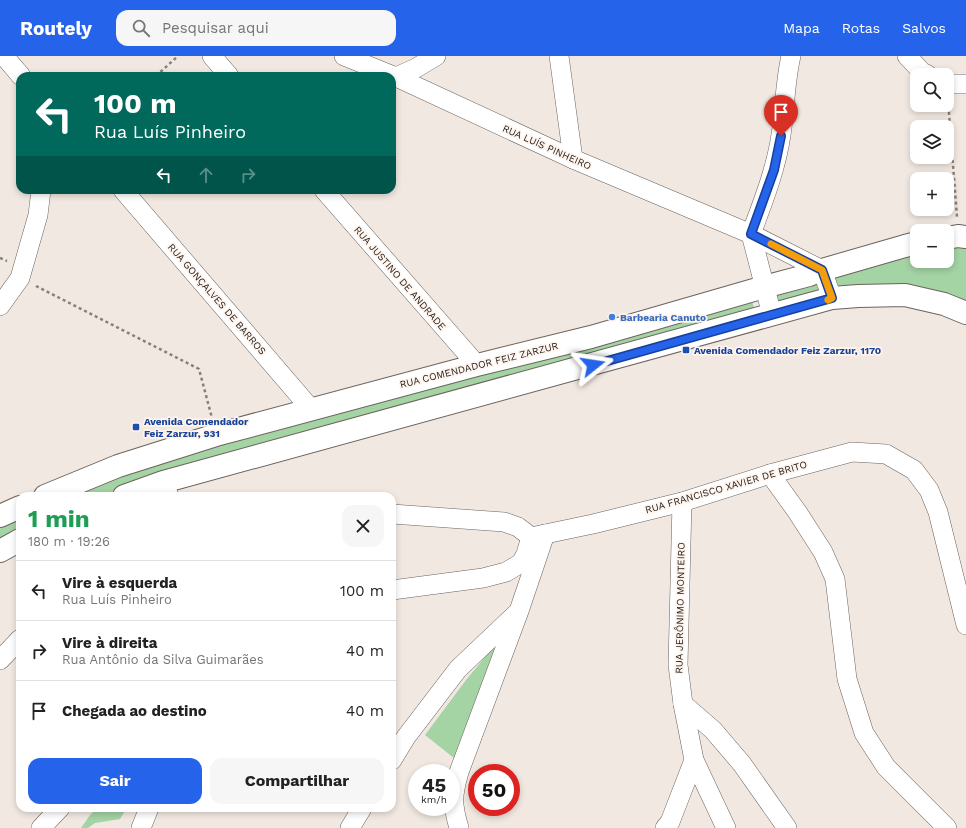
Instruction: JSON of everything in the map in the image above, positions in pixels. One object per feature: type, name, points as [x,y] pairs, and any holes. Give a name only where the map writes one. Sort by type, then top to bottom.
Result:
[{"type":"main road","name":"RUA COMENDADOR FEIZ ZARZUR","points":[[55,492],[118,466],[216,435],[477,365],[591,338],[764,287],[809,276],[822,270],[910,245]]},
{"type":"main road","points":[[148,492],[166,489],[832,298],[905,295],[944,304],[966,313]]},
{"type":"main road","points":[[0,516],[16,509]]},
{"type":"main road","points":[[0,550],[16,542]]},
{"type":"street","points":[[4,56],[18,72]]},
{"type":"street","points":[[212,56],[226,72]]},
{"type":"street","name":"RUA LUÍS PINHEIRO","points":[[344,56],[384,72]]},
{"type":"street","points":[[396,77],[416,68],[436,56]]},
{"type":"street","points":[[559,56],[573,159]]},
{"type":"street","points":[[772,315],[751,234],[774,170],[781,136],[786,102],[788,66],[791,56]]},
{"type":"street","points":[[907,56],[926,68]]},
{"type":"street","name":"RUA LUÍS PINHEIRO","points":[[396,77],[573,159],[751,234],[822,270]]},
{"type":"street","points":[[954,84],[966,84]]},
{"type":"street","points":[[0,306],[20,278],[38,215],[41,194]]},
{"type":"street","name":"RUA GONÇALVES DE BARROS","points":[[127,194],[311,409]]},
{"type":"street","name":"RUA JUSTINO DE ANDRADE","points":[[327,194],[477,365]]},
{"type":"street","points":[[822,270],[832,298]]},
{"type":"street","name":"RUA FRANCISCO XAVIER DE BRITO","points":[[538,536],[682,502],[770,474],[852,452],[886,454],[914,470],[929,490],[938,512],[966,625]]},
{"type":"street","points":[[770,474],[798,513],[823,552],[834,579],[847,678],[864,733],[886,767],[948,828]]},
{"type":"street","name":"RUA JERÔNIMO MONTEIRO","points":[[682,502],[678,665],[683,704],[694,760],[726,828]]},
{"type":"street","points":[[396,514],[504,522],[538,536]]},
{"type":"street","points":[[396,589],[483,578],[506,572],[521,563],[538,536]]},
{"type":"street","points":[[459,828],[454,812],[453,792],[459,772],[519,611],[538,536]]},
{"type":"street","points":[[396,753],[406,737],[458,669],[519,611]]},
{"type":"street","points":[[0,660],[16,643]]},
{"type":"street","points":[[683,704],[713,730],[742,764],[787,828]]},
{"type":"street","points":[[665,828],[670,822],[694,760]]},
{"type":"street","points":[[41,828],[56,812]]},
{"type":"street","points":[[141,828],[147,812]]},
{"type":"street","points":[[350,828],[360,812]]},
{"type":"path","points":[[160,72],[178,56]]},
{"type":"path","points":[[949,112],[957,237]]},
{"type":"path","points":[[20,278],[199,370],[216,435]]},
{"type":"green space","points":[[954,243],[966,243],[966,303],[927,288],[873,287],[837,291],[832,274],[910,252],[910,268],[954,268]]},
{"type":"green space","points":[[818,278],[825,295],[777,307],[770,293]]},
{"type":"green space","points":[[751,298],[755,311],[196,462],[114,492],[80,492],[178,456]]},
{"type":"green space","points":[[16,518],[16,537],[0,545],[0,525]]},
{"type":"green space","points":[[511,626],[459,762],[425,735],[466,680]]},
{"type":"green space","points":[[93,812],[124,812],[120,819],[95,823],[88,828],[81,828]]},
{"type":"slow traffic","points":[[771,244],[822,270],[832,298],[828,300]]},
{"type":"place","name":"Barbearia Canuto","points":[[612,317]]},
{"type":"place","name":"Avenida Comendador Feiz Zarzur, 1170","points":[[686,350]]},
{"type":"place","name":"Avenida Comendador Feiz Zarzur, 931","points":[[136,427]]},
{"type":"route","points":[[593,365],[832,298],[822,270],[751,234],[774,170],[781,136]]}]
